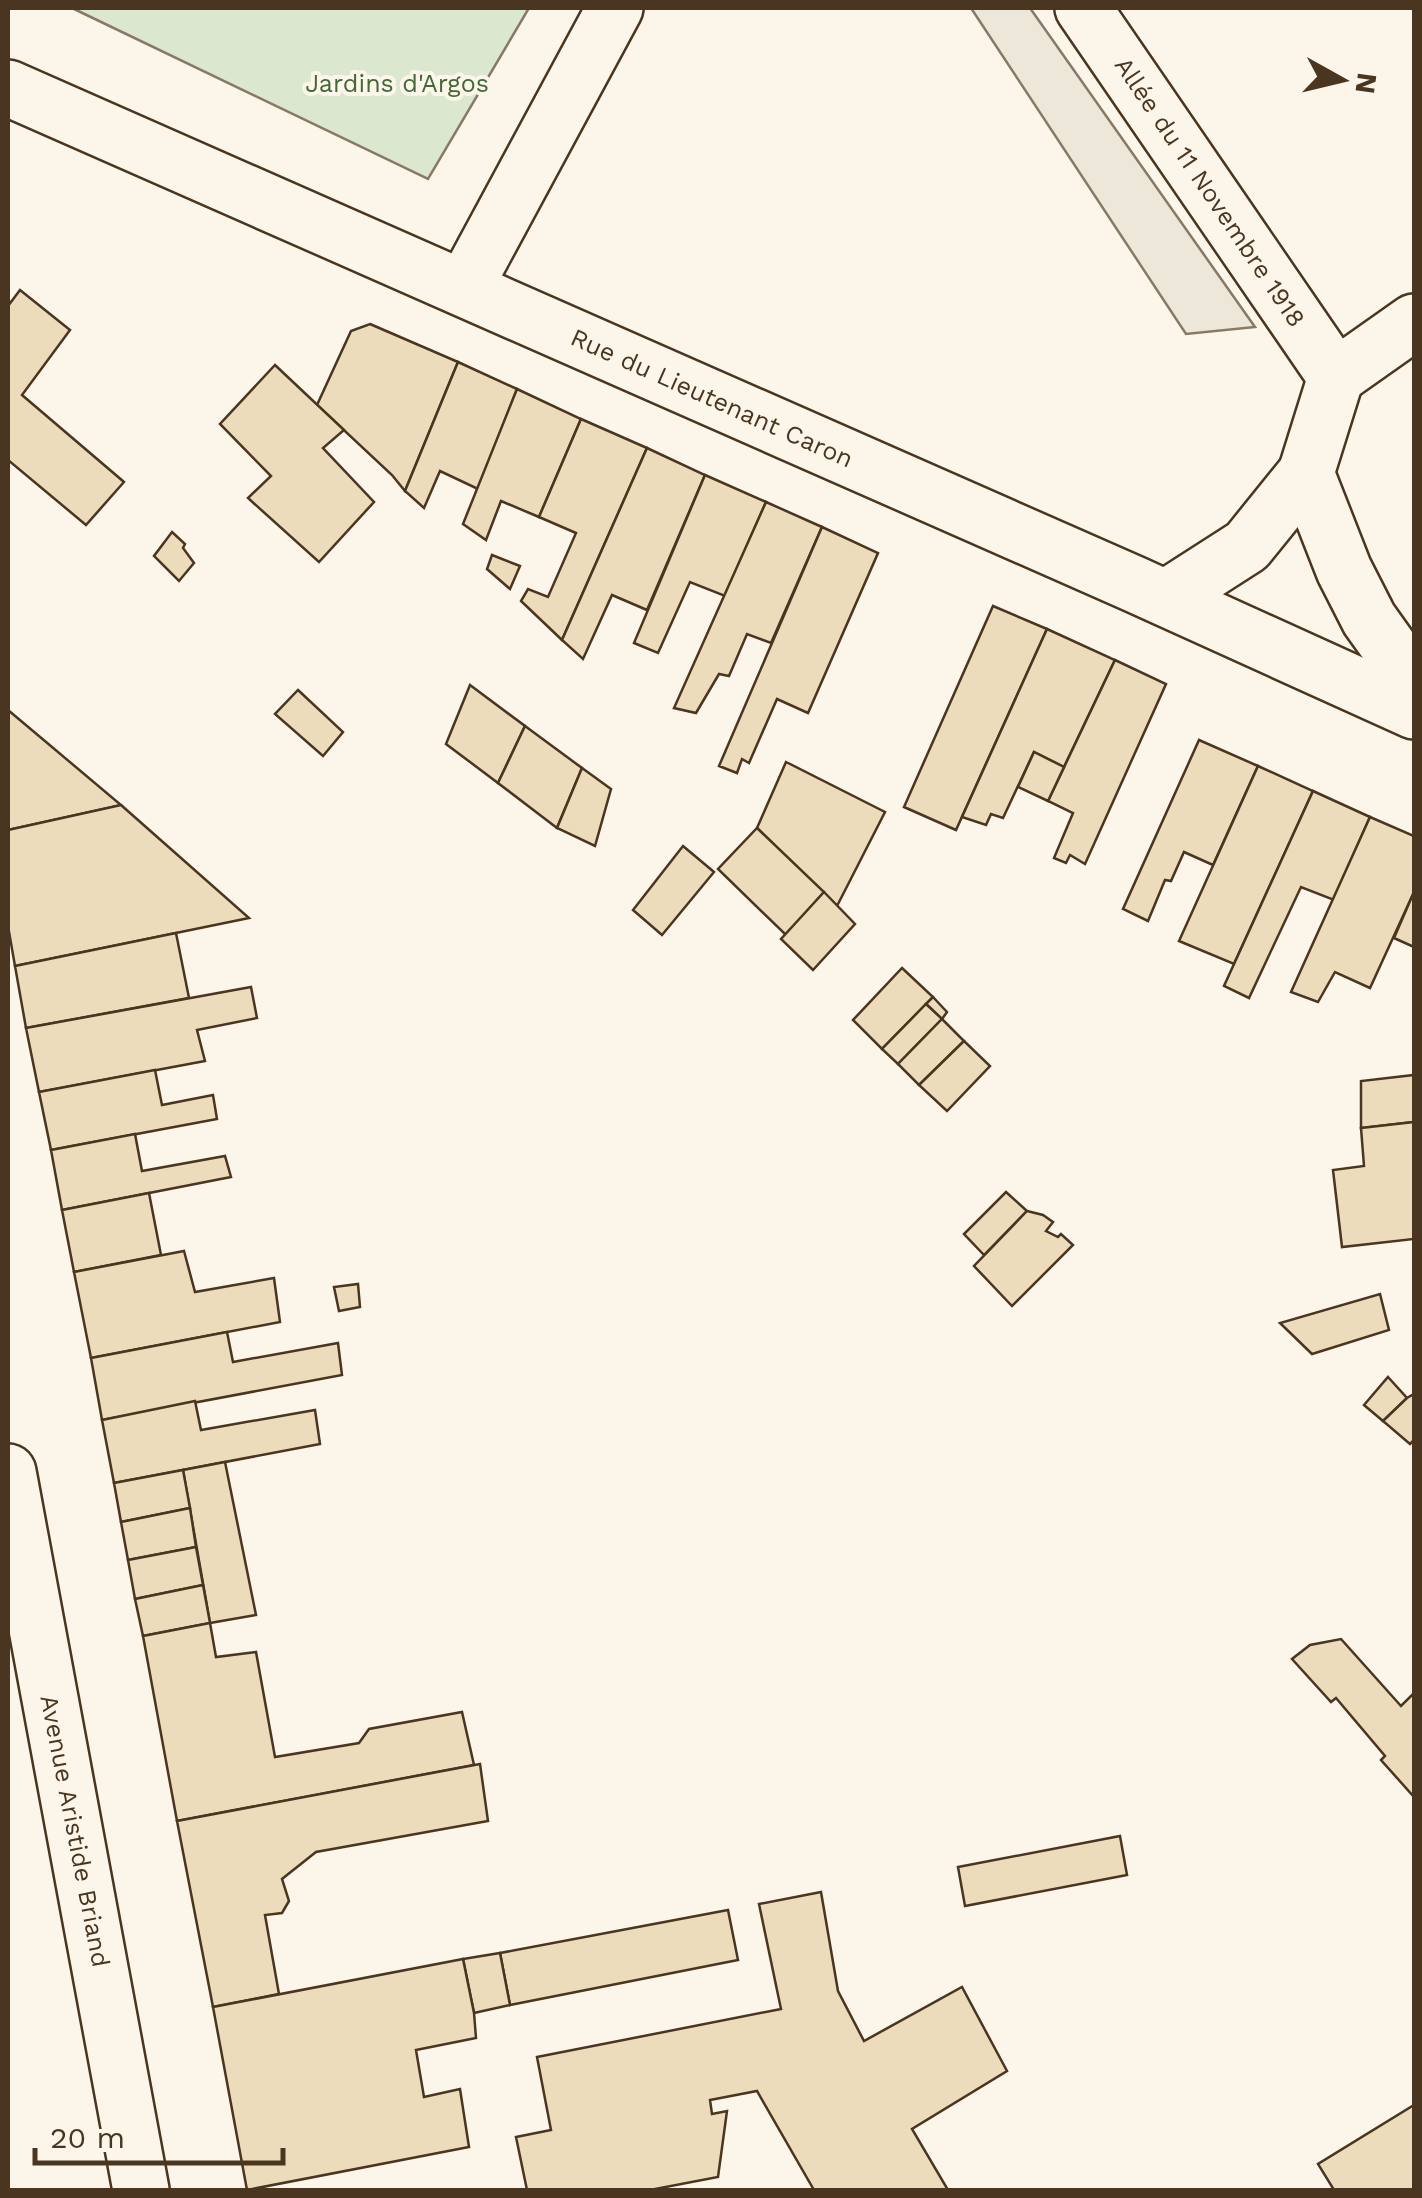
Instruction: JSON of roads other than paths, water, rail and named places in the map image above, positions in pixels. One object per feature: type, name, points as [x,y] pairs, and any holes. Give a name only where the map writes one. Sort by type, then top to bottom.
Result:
[{"type":"street","points":[[464,288],[615,8]]},
{"type":"street","name":"Allée du 11 Novembre 1918","points":[[1083,8],[1336,377]]},
{"type":"street","name":"Rue du Lieutenant Caron","points":[[8,88],[1414,711]]},
{"type":"street","points":[[1166,598],[1247,546],[1306,473],[1336,377],[1414,322]]},
{"type":"street","points":[[1306,473],[1344,570],[1369,619],[1414,682]]},
{"type":"street","name":"Avenue Aristide Briand","points":[[8,1472],[140,2190]]},
{"type":"park label","name":"Jardins d'Argos","points":[[397,83]]}]
